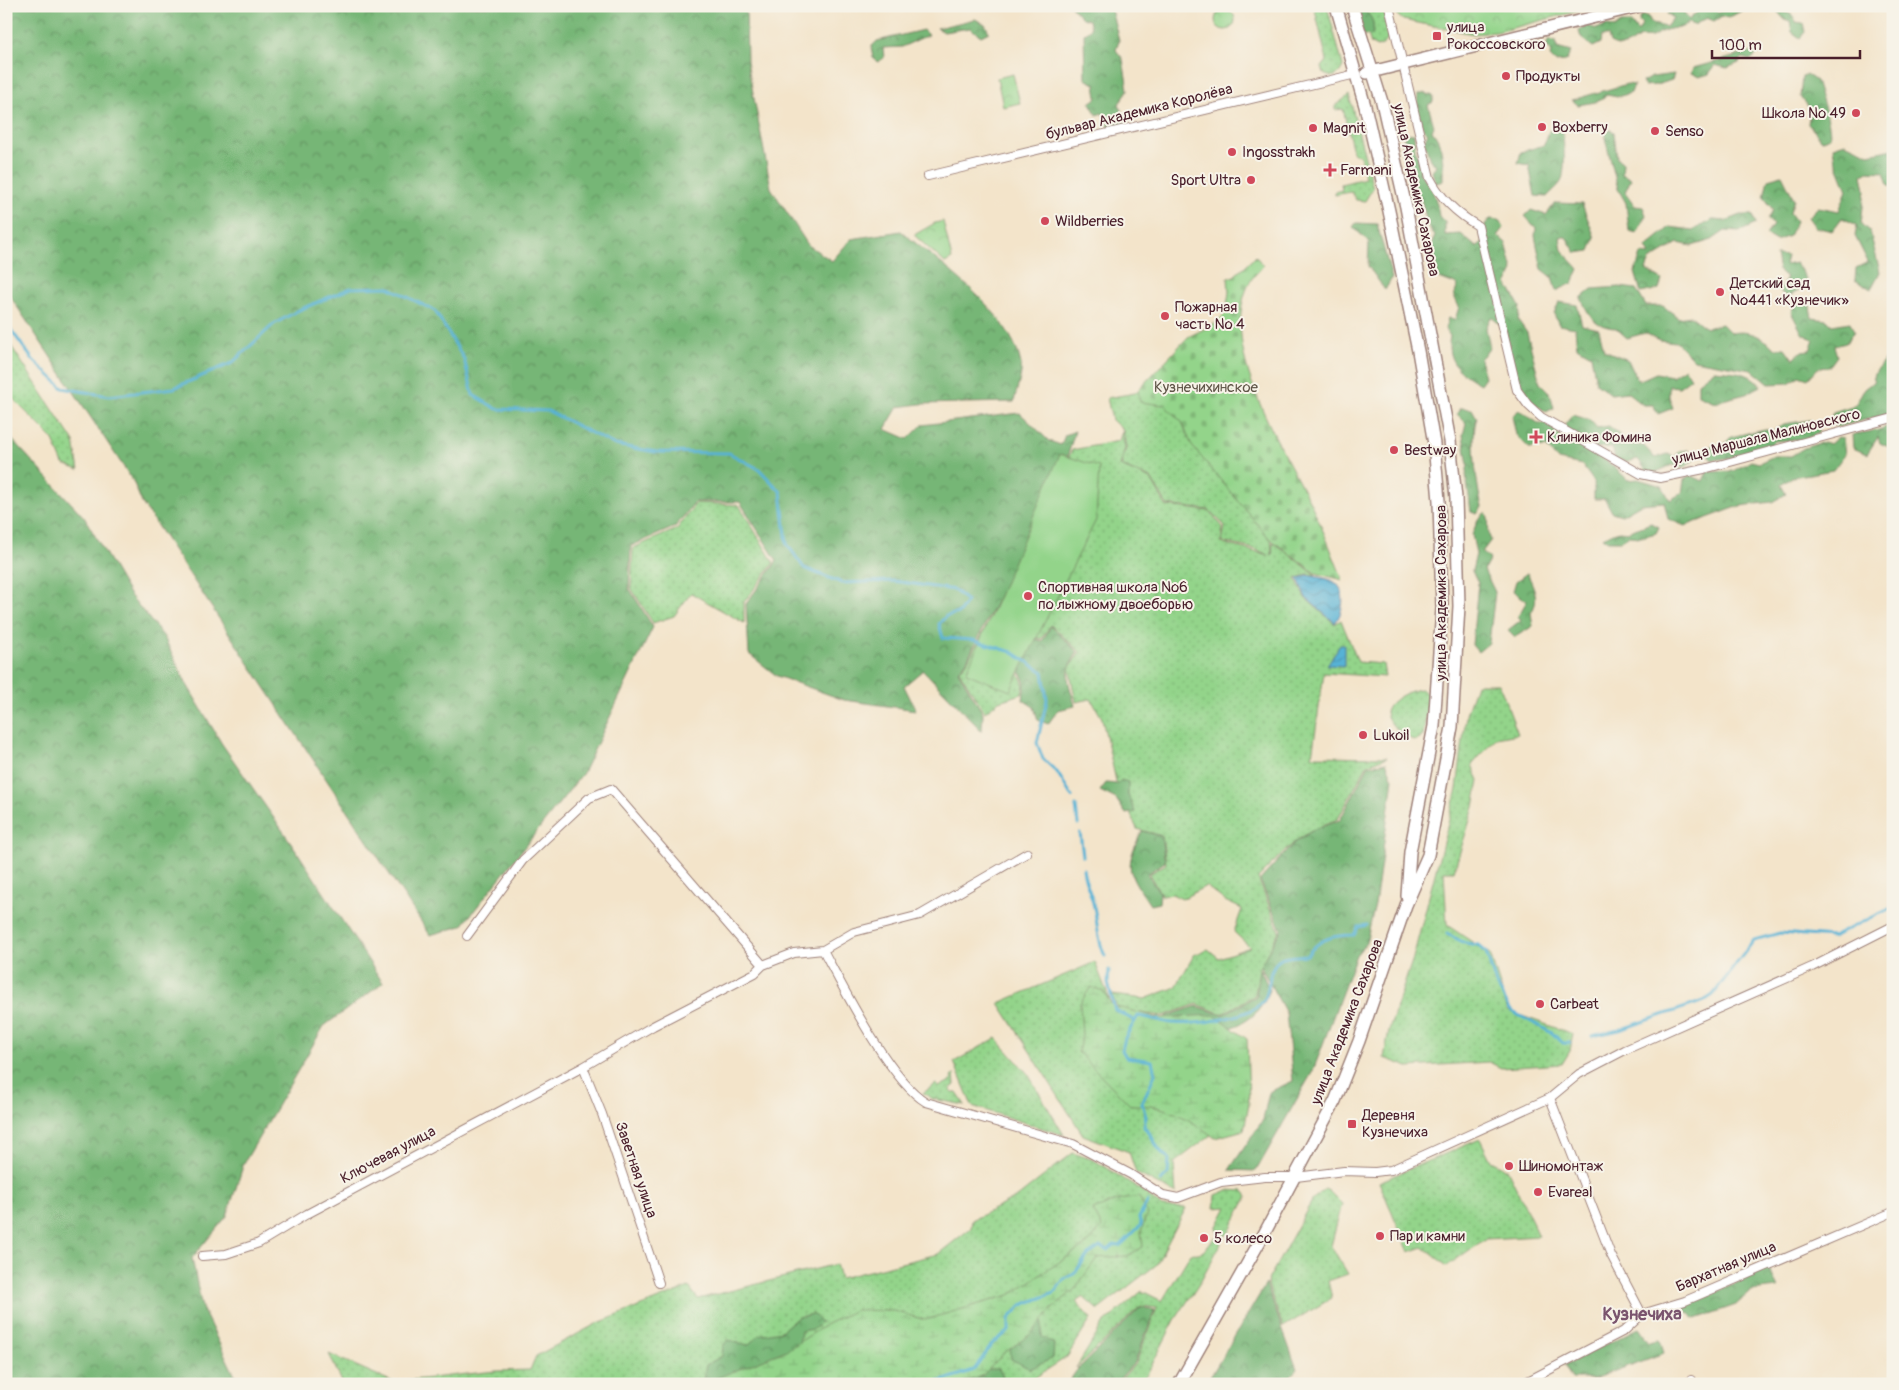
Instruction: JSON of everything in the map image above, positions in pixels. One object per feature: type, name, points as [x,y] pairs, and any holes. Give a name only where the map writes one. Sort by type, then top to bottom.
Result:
[{"type":"main road","name":"улица Академика Сахарова","points":[[1336,6],[1356,74],[1388,204],[1418,350],[1434,444],[1439,501],[1442,608],[1434,726],[1410,852],[1406,905]]},
{"type":"main road","name":"улица Академика Сахарова","points":[[1179,1384],[1296,1177],[1335,1101],[1359,1041],[1406,905],[1428,855],[1452,727],[1459,606],[1458,543],[1450,440],[1434,347],[1406,208],[1382,102],[1352,6]]},
{"type":"main road","points":[[1356,74],[1404,65],[1640,6]]},
{"type":"street","name":"улица Маршала Малиновского","points":[[1390,6],[1430,178],[1437,192],[1448,204],[1464,218],[1478,226],[1517,390],[1541,417],[1641,474],[1660,478],[1728,464],[1893,418]]},
{"type":"street","name":"бульвар Академика Королёва","points":[[928,176],[1356,74]]},
{"type":"street","points":[[467,936],[524,860],[589,798],[611,789],[763,965]]},
{"type":"street","points":[[1027,853],[920,915],[854,932],[823,950],[866,1028],[896,1070],[919,1097],[926,1102],[1074,1144],[1130,1174],[1163,1195],[1178,1198],[1221,1182],[1265,1177],[1296,1177],[1344,1171],[1375,1172],[1391,1170],[1550,1098],[1586,1069],[1812,967],[1893,926]]},
{"type":"street","name":"Ключевая улица","points":[[202,1256],[226,1254],[258,1242],[583,1067],[653,1026],[755,973],[763,965],[794,953],[823,950]]},
{"type":"street","name":"Заветная улица","points":[[583,1067],[602,1114],[659,1283]]},
{"type":"street","points":[[1550,1098],[1611,1255],[1642,1314]]},
{"type":"street","name":"Бархатная улица","points":[[1522,1384],[1624,1331],[1642,1314],[1685,1300],[1893,1212]]},
{"type":"green space","points":[[6,6],[746,6],[747,61],[771,188],[808,245],[832,261],[851,239],[901,231],[972,290],[989,307],[1015,344],[1021,368],[1014,402],[920,404],[898,407],[885,429],[908,439],[922,425],[1020,413],[1049,441],[1061,445],[1065,435],[1075,431],[1065,465],[966,662],[958,671],[983,713],[982,731],[923,670],[904,686],[916,710],[844,700],[777,676],[749,654],[746,604],[777,561],[740,502],[695,502],[675,527],[631,546],[629,588],[653,627],[583,773],[462,926],[430,935],[142,503],[133,481],[6,290]]},
{"type":"green space","points":[[1071,6],[1110,6],[1119,40],[1116,50],[1123,59],[1128,90],[1119,104],[1127,124],[1123,131],[1115,133],[1108,127],[1108,121],[1102,113],[1097,115],[1090,103],[1097,98],[1095,84],[1085,79],[1084,34],[1091,28],[1089,20],[1082,18]]},
{"type":"green space","points":[[1314,6],[1327,6],[1343,66],[1335,76],[1324,74],[1322,67],[1327,61]]},
{"type":"green space","points":[[1353,6],[1365,6],[1364,10],[1372,21],[1372,35],[1364,36]]},
{"type":"green space","points":[[1359,6],[1383,6],[1389,36],[1383,44],[1377,47],[1371,44]]},
{"type":"green space","points":[[1394,6],[1598,6],[1497,32],[1474,34],[1403,20],[1396,14]]},
{"type":"green space","points":[[1703,6],[1713,6],[1718,12],[1733,9],[1734,6],[1765,6],[1764,8],[1747,8],[1728,18],[1722,16],[1714,21],[1707,18],[1694,25],[1688,23],[1652,37],[1640,37],[1622,46],[1610,43],[1608,36],[1602,36],[1601,43],[1593,47],[1581,38],[1579,31],[1588,26],[1597,29],[1606,25],[1614,28],[1621,23],[1631,23],[1638,32],[1642,25],[1639,22],[1641,16],[1648,16],[1652,24],[1666,27],[1673,18],[1667,14],[1671,8],[1684,12],[1689,20]]},
{"type":"green space","points":[[1773,6],[1782,6],[1782,12],[1791,14],[1796,22],[1803,23],[1805,32],[1800,38],[1792,32],[1790,21],[1784,19]]},
{"type":"green space","points":[[1225,10],[1232,13],[1235,20],[1232,27],[1225,30],[1218,27],[1215,20],[1218,13]]},
{"type":"green space","points":[[975,19],[985,24],[989,32],[981,36],[970,28],[944,32],[937,28]]},
{"type":"green space","points":[[923,30],[928,35],[902,47],[883,48],[884,58],[878,62],[873,58],[871,47],[877,41]]},
{"type":"green space","points":[[1549,40],[1556,41],[1557,48],[1571,52],[1566,61],[1555,62],[1550,57],[1551,51],[1546,45]]},
{"type":"green space","points":[[1755,51],[1756,55],[1750,60],[1742,58],[1739,63],[1727,68],[1715,65],[1709,74],[1699,77],[1691,73],[1693,68]]},
{"type":"green space","points":[[1013,74],[1020,103],[1003,107],[997,78]]},
{"type":"green space","points":[[1674,74],[1672,80],[1656,85],[1644,86],[1642,82],[1652,77]]},
{"type":"green space","points":[[1806,74],[1816,81],[1827,116],[1830,137],[1822,140],[1808,124],[1810,110],[1800,97],[1802,77]]},
{"type":"green space","points":[[1627,84],[1634,85],[1631,93],[1617,97],[1607,95],[1596,102],[1578,105],[1572,100]]},
{"type":"green space","points":[[1425,93],[1433,96],[1433,102],[1428,105],[1434,126],[1432,131],[1439,142],[1442,154],[1443,181],[1436,183],[1432,172],[1436,165],[1430,160],[1424,141],[1428,133],[1421,125],[1418,116],[1418,95]]},
{"type":"green space","points":[[1349,95],[1373,188],[1365,201],[1356,200],[1351,192],[1335,195],[1334,192],[1342,190],[1341,184],[1365,178],[1360,156],[1353,152],[1343,109],[1335,110],[1335,106]]},
{"type":"green space","points":[[1560,126],[1564,154],[1563,177],[1558,186],[1547,197],[1535,196],[1529,165],[1518,163],[1521,152],[1544,145],[1549,131]]},
{"type":"green space","points":[[1606,128],[1614,132],[1617,158],[1623,163],[1622,174],[1631,179],[1625,192],[1635,206],[1643,207],[1646,215],[1637,233],[1629,231],[1626,203],[1618,189],[1605,138]]},
{"type":"green space","points":[[1405,133],[1414,134],[1415,152],[1422,159],[1420,173],[1431,188],[1439,216],[1445,222],[1445,235],[1461,234],[1476,247],[1483,242],[1481,230],[1490,219],[1499,220],[1504,228],[1498,236],[1506,243],[1513,270],[1507,283],[1520,307],[1518,320],[1527,333],[1540,383],[1550,393],[1554,408],[1546,412],[1523,394],[1514,370],[1505,328],[1491,317],[1486,328],[1490,348],[1480,359],[1485,377],[1480,384],[1460,371],[1452,360],[1449,345],[1450,336],[1445,329],[1448,318],[1455,320],[1459,307],[1454,296],[1458,285],[1439,278],[1431,246],[1435,235],[1428,225],[1423,206],[1414,188],[1413,173],[1404,159],[1403,145]]},
{"type":"green space","points":[[1845,143],[1869,154],[1893,149],[1893,187],[1888,184],[1884,172],[1868,171],[1862,175],[1865,190],[1861,224],[1870,232],[1880,272],[1871,289],[1855,280],[1856,268],[1868,262],[1855,236],[1857,225],[1842,218],[1832,231],[1815,227],[1808,217],[1818,207],[1839,211],[1847,190],[1835,160],[1833,147]]},
{"type":"green space","points":[[1782,175],[1794,199],[1790,213],[1796,221],[1789,236],[1776,241],[1766,235],[1773,225],[1768,219],[1773,210],[1764,197],[1768,179]]},
{"type":"green space","points":[[1555,203],[1582,204],[1595,238],[1590,251],[1576,253],[1566,237],[1560,237],[1562,250],[1579,269],[1573,283],[1556,291],[1552,277],[1542,269],[1535,236],[1536,228],[1525,216],[1531,210],[1546,215]]},
{"type":"green space","points":[[1741,215],[1753,215],[1756,224],[1739,232],[1725,231],[1712,240],[1692,246],[1678,243],[1650,260],[1646,270],[1662,280],[1659,289],[1641,293],[1635,272],[1641,254],[1650,255],[1646,247],[1670,227],[1693,230],[1713,220],[1726,221]]},
{"type":"green space","points":[[943,221],[952,259],[945,263],[914,235],[935,223]]},
{"type":"green space","points":[[1356,223],[1377,224],[1392,278],[1385,290],[1368,266],[1369,242],[1353,227]]},
{"type":"green space","points":[[1776,255],[1787,256],[1785,265],[1796,263],[1806,278],[1804,288],[1787,297],[1779,291],[1787,278],[1779,271]]},
{"type":"green space","name":"Кузнечихинское","points":[[1256,256],[1263,266],[1251,280],[1242,306],[1241,334],[1246,363],[1268,423],[1314,510],[1343,580],[1315,573],[1269,538],[1192,446],[1182,422],[1164,405],[1140,402],[1138,390],[1188,337],[1218,322],[1226,312],[1229,292],[1228,278],[1234,276]]},
{"type":"green space","points":[[1620,287],[1636,289],[1646,306],[1663,306],[1679,318],[1691,316],[1706,328],[1722,324],[1731,333],[1743,332],[1754,334],[1774,348],[1785,348],[1793,359],[1802,351],[1810,350],[1814,340],[1802,333],[1791,312],[1797,299],[1809,301],[1812,318],[1827,320],[1832,325],[1850,322],[1854,331],[1846,343],[1834,346],[1837,356],[1829,367],[1818,368],[1808,379],[1799,376],[1789,383],[1769,384],[1752,370],[1694,360],[1676,342],[1659,340],[1645,333],[1627,338],[1616,328],[1598,323],[1590,315],[1581,298],[1592,289]]},
{"type":"green space","points":[[1559,302],[1577,305],[1582,325],[1599,329],[1604,350],[1628,360],[1638,381],[1656,373],[1672,376],[1685,368],[1691,378],[1679,387],[1669,386],[1669,397],[1673,408],[1658,414],[1653,405],[1643,405],[1627,392],[1611,394],[1596,383],[1591,355],[1577,347],[1575,328],[1559,325],[1554,314]]},
{"type":"green space","points":[[6,338],[74,442],[79,470],[63,464],[52,438],[6,392]]},
{"type":"green space","points":[[1893,344],[1893,409],[1885,415],[1837,427],[1829,422],[1833,412],[1855,405],[1864,389],[1873,382],[1876,371],[1888,355]]},
{"type":"green space","points":[[1175,354],[1271,535],[1272,556],[1273,542],[1316,575],[1307,574],[1296,579],[1305,598],[1335,624],[1341,620],[1358,662],[1383,664],[1385,677],[1324,673],[1312,756],[1387,757],[1367,765],[1338,819],[1303,836],[1258,878],[1279,931],[1259,969],[1255,995],[1222,1014],[1197,1004],[1163,1016],[1118,1010],[1112,995],[1145,999],[1176,987],[1194,955],[1208,949],[1219,958],[1250,947],[1234,932],[1242,909],[1225,901],[1206,886],[1182,899],[1172,894],[1162,896],[1149,874],[1166,864],[1162,836],[1137,829],[1116,781],[1102,718],[1091,699],[1076,702],[1069,668],[1080,652],[1051,625],[1041,639],[1028,637],[1015,666],[1024,684],[1022,694],[999,701],[985,712],[959,671],[967,662],[996,608],[1072,450],[1119,441],[1122,431],[1125,448],[1120,466],[1151,479],[1166,506],[1209,511],[1223,527],[1221,543],[1269,555],[1254,549],[1222,542],[1225,526],[1209,510],[1167,505],[1151,478],[1121,466],[1126,448],[1123,430],[1112,420],[1107,398],[1135,393]]},
{"type":"green space","points":[[1714,370],[1746,374],[1761,386],[1746,394],[1715,402],[1698,395],[1698,382]]},
{"type":"green space","points":[[1460,408],[1472,409],[1477,418],[1474,448],[1476,475],[1482,507],[1477,514],[1471,512],[1466,474],[1468,465],[1463,435],[1466,423],[1457,414]]},
{"type":"green space","points":[[1519,410],[1538,423],[1549,423],[1568,446],[1584,448],[1592,452],[1608,462],[1628,480],[1638,479],[1662,486],[1670,500],[1682,493],[1684,480],[1690,475],[1703,481],[1707,472],[1733,471],[1751,461],[1759,463],[1774,456],[1791,456],[1804,448],[1823,442],[1830,444],[1838,437],[1843,438],[1845,454],[1833,470],[1792,477],[1781,485],[1786,494],[1772,502],[1740,506],[1685,526],[1668,519],[1664,502],[1641,504],[1622,515],[1612,512],[1605,499],[1594,499],[1594,482],[1582,465],[1558,460],[1546,447],[1529,448],[1516,435],[1512,416]]},
{"type":"green space","points":[[1573,415],[1590,420],[1597,428],[1609,426],[1630,444],[1644,446],[1655,458],[1668,454],[1674,457],[1680,451],[1688,450],[1696,458],[1684,468],[1672,465],[1654,473],[1647,472],[1638,459],[1627,462],[1615,459],[1612,447],[1591,448],[1568,436],[1565,424]]},
{"type":"green space","points":[[1810,420],[1818,424],[1819,433],[1803,440],[1775,441],[1768,448],[1754,449],[1737,457],[1712,460],[1706,454],[1712,445],[1723,445],[1731,437],[1765,429],[1772,432],[1784,424]]},
{"type":"green space","points":[[1888,426],[1893,427],[1893,449],[1880,443],[1878,437],[1867,454],[1853,448],[1852,435],[1879,430]]},
{"type":"green space","points":[[6,433],[84,517],[129,594],[164,637],[186,683],[222,744],[292,844],[383,983],[324,1026],[244,1163],[227,1216],[192,1258],[202,1308],[239,1384],[6,1384]]},
{"type":"green space","name":"Спортивная школа №6 по лыжному двоеборью","points":[[1060,454],[1099,467],[1096,520],[1010,691],[966,673]]},
{"type":"green space","points":[[696,503],[739,505],[774,563],[744,602],[744,623],[691,593],[674,616],[653,623],[631,588],[633,548],[677,529]]},
{"type":"green space","points":[[1486,512],[1491,540],[1482,552],[1490,559],[1484,570],[1495,592],[1489,643],[1478,652],[1472,645],[1478,583],[1472,571],[1476,554],[1472,535],[1478,519]]},
{"type":"green space","points":[[1651,523],[1659,527],[1656,533],[1641,537],[1628,536],[1620,541],[1608,541],[1602,537],[1619,531],[1627,532]]},
{"type":"green space","points":[[1527,573],[1536,598],[1531,613],[1533,626],[1515,637],[1508,630],[1521,620],[1518,616],[1527,601],[1513,591],[1516,581]]},
{"type":"green space","points":[[1051,626],[1078,652],[1068,673],[1075,706],[1058,710],[1048,724],[1038,720],[1034,707],[1023,700],[1025,683],[1017,664],[1031,638],[1042,641]]},
{"type":"green space","points":[[1476,684],[1499,684],[1518,734],[1496,738],[1472,765],[1479,780],[1474,807],[1454,871],[1444,871],[1447,925],[1490,954],[1508,1011],[1573,1034],[1570,1051],[1562,1064],[1501,1068],[1489,1062],[1408,1067],[1384,1058],[1389,1030],[1413,958],[1457,789],[1466,715]]},
{"type":"green space","points":[[1417,689],[1422,689],[1429,696],[1423,736],[1415,741],[1401,733],[1389,721],[1386,712],[1391,703],[1396,699]]},
{"type":"green space","points":[[1386,762],[1393,779],[1375,905],[1366,943],[1356,955],[1313,1071],[1256,1171],[1229,1170],[1263,1120],[1269,1092],[1293,1081],[1286,1013],[1260,966],[1281,930],[1260,880],[1295,842],[1315,829],[1340,820],[1368,766]]},
{"type":"green space","points":[[1121,780],[1128,782],[1128,795],[1135,812],[1126,814],[1116,799],[1100,791],[1106,783],[1117,784]]},
{"type":"green space","points":[[1142,831],[1161,836],[1165,862],[1147,874],[1160,893],[1159,903],[1150,905],[1133,877],[1130,862]]},
{"type":"green space","points":[[1095,962],[1116,1016],[1216,1131],[1174,1163],[1176,1194],[1136,1173],[1129,1152],[1083,1135],[999,1003]]},
{"type":"green space","points":[[1260,969],[1270,990],[1261,1007],[1250,1018],[1237,1025],[1223,1029],[1158,1027],[1167,1016],[1197,1006],[1222,1015],[1256,996]]},
{"type":"green space","points":[[1091,987],[1103,991],[1113,1006],[1160,1018],[1214,1015],[1247,1039],[1249,1103],[1244,1130],[1215,1138],[1176,1113],[1155,1107],[1130,1105],[1078,1052],[1082,1035],[1080,1003]]},
{"type":"green space","points":[[996,1038],[1028,1074],[1064,1135],[972,1106],[954,1062]]},
{"type":"green space","points":[[954,1074],[955,1085],[950,1089],[952,1093],[957,1093],[965,1105],[933,1099],[923,1093],[936,1084],[939,1087],[952,1080],[951,1077]]},
{"type":"green space","points":[[1480,1139],[1491,1161],[1507,1169],[1539,1236],[1485,1239],[1447,1266],[1423,1247],[1409,1252],[1379,1182]]},
{"type":"green space","points":[[1073,1153],[1094,1160],[1140,1189],[1162,1207],[1186,1208],[1156,1265],[1098,1310],[1083,1297],[1076,1302],[1091,1319],[1067,1357],[1025,1384],[343,1384],[329,1354],[393,1382],[496,1371],[530,1370],[536,1356],[598,1323],[689,1287],[698,1299],[836,1264],[840,1278],[938,1254],[971,1228],[972,1220],[1016,1198]]},
{"type":"green space","points":[[1326,1188],[1342,1204],[1331,1246],[1348,1274],[1328,1281],[1332,1298],[1283,1327],[1267,1282],[1313,1199]]},
{"type":"green space","points":[[1228,1190],[1244,1191],[1248,1196],[1227,1235],[1219,1235],[1216,1228],[1227,1207],[1214,1208],[1216,1195]]},
{"type":"green space","points":[[1139,1197],[1147,1213],[1141,1232],[1143,1247],[1127,1256],[1097,1258],[1075,1289],[1050,1311],[1032,1333],[1003,1354],[983,1375],[961,1384],[702,1384],[787,1350],[827,1324],[856,1310],[894,1311],[925,1320],[1010,1295],[1088,1243],[1102,1227],[1093,1210],[1119,1200]]},
{"type":"green space","points":[[1217,1237],[1221,1243],[1201,1281],[1175,1320],[1142,1384],[1117,1384],[1136,1363],[1157,1308],[1141,1306],[1076,1368],[1103,1324],[1142,1291],[1162,1301],[1191,1253],[1202,1252]]},
{"type":"green space","points":[[1768,1268],[1778,1288],[1751,1291],[1736,1305],[1696,1319],[1683,1308]]},
{"type":"green space","points":[[1266,1284],[1297,1369],[1283,1384],[1206,1384]]},
{"type":"green space","points":[[1141,1307],[1155,1310],[1135,1362],[1115,1384],[1067,1384],[1077,1370]]},
{"type":"green space","points":[[813,1314],[821,1322],[814,1329],[801,1331],[799,1345],[706,1384],[703,1379],[706,1365],[722,1356],[723,1346],[728,1340],[748,1345],[759,1335],[781,1331],[798,1317]]},
{"type":"green space","points":[[1036,1315],[1042,1322],[1042,1337],[1054,1344],[1053,1358],[1030,1369],[1011,1359],[1009,1336]]},
{"type":"green space","points":[[1639,1328],[1649,1342],[1660,1340],[1664,1353],[1593,1379],[1572,1379],[1564,1365]]},
{"type":"green space","points":[[999,1369],[1004,1379],[1001,1384],[945,1384],[967,1370]]},
{"type":"water","points":[[1307,575],[1331,580],[1340,588],[1343,600],[1341,613],[1335,623],[1306,598],[1298,579]]},
{"type":"water","points":[[1340,645],[1344,645],[1344,666],[1327,665]]},
{"type":"waterway","points":[[6,323],[33,360],[63,388],[109,396],[174,388],[232,363],[274,324],[299,310],[351,288],[388,287],[435,311],[464,359],[473,395],[497,409],[548,411],[615,445],[656,452],[729,453],[759,469],[781,492],[787,544],[804,568],[842,583],[894,581],[954,590],[967,601],[959,613],[946,616],[939,624],[943,638],[973,640],[1012,652],[1043,672],[1047,700],[1037,743],[1043,759],[1057,772],[1072,797]]},
{"type":"waterway","points":[[1076,806],[1078,824]]},
{"type":"waterway","points":[[1080,833],[1083,856]]},
{"type":"waterway","points":[[1083,869],[1094,907],[1100,944],[1105,956]]},
{"type":"waterway","points":[[1592,1036],[1619,1030],[1704,1001],[1713,995],[1754,940],[1780,933],[1832,937],[1893,907]]},
{"type":"waterway","points":[[1161,1181],[1168,1174],[1169,1158],[1164,1155],[1144,1127],[1146,1117],[1142,1103],[1155,1074],[1152,1061],[1126,1057],[1122,1050],[1125,1038],[1138,1016],[1164,1022],[1192,1023],[1229,1018],[1250,1011],[1258,1006],[1266,996],[1272,969],[1281,959],[1307,955],[1322,941],[1333,937],[1354,935],[1358,927],[1367,925]]},
{"type":"waterway","points":[[1447,934],[1465,943],[1478,945],[1486,952],[1496,984],[1511,1011],[1552,1033],[1563,1043],[1570,1043]]},
{"type":"waterway","points":[[1109,970],[1108,983],[1115,1010],[1135,1021]]},
{"type":"waterway","points":[[933,1384],[974,1370],[993,1343],[1009,1331],[1009,1319],[1022,1305],[1054,1293],[1064,1279],[1074,1274],[1088,1255],[1100,1247],[1108,1250],[1114,1245],[1120,1246],[1141,1225],[1139,1218],[1148,1201]]},
{"type":"place","name":"улица Рокоссовского","points":[[1437,36]]},
{"type":"place","name":"Продукты","points":[[1506,76]]},
{"type":"place","name":"Школа № 49","points":[[1856,113]]},
{"type":"place","name":"Boxberry","points":[[1542,127]]},
{"type":"place","name":"Magnit","points":[[1313,128]]},
{"type":"place","name":"Senso","points":[[1655,131]]},
{"type":"place","name":"Ingosstrakh","points":[[1232,152]]},
{"type":"place","name":"Farmani","points":[[1330,170]]},
{"type":"place","name":"Sport Ultra","points":[[1251,180]]},
{"type":"place","name":"Wildberries","points":[[1045,221]]},
{"type":"place","name":"Детский сад №441 «Кузнечик»","points":[[1720,292]]},
{"type":"place","name":"Пожарная часть № 4","points":[[1165,316]]},
{"type":"place","name":"Клиника Фомина","points":[[1536,437]]},
{"type":"place","name":"Bestway","points":[[1394,450]]},
{"type":"place","name":"Спортивная школа №6 по лыжному двоеборью","points":[[1028,596]]},
{"type":"place","name":"Lukoil","points":[[1363,735]]},
{"type":"place","name":"Carbeat","points":[[1540,1004]]},
{"type":"place","name":"Деревня Кузнечиха","points":[[1352,1124]]},
{"type":"place","name":"Шиномонтаж","points":[[1509,1166]]},
{"type":"place","name":"Evareal","points":[[1538,1192]]},
{"type":"place","name":"Пар и камни","points":[[1380,1236]]},
{"type":"place","name":"5 колесо","points":[[1204,1238]]},
{"type":"district","name":"Кузнечиха","points":[[1642,1314]]}]
